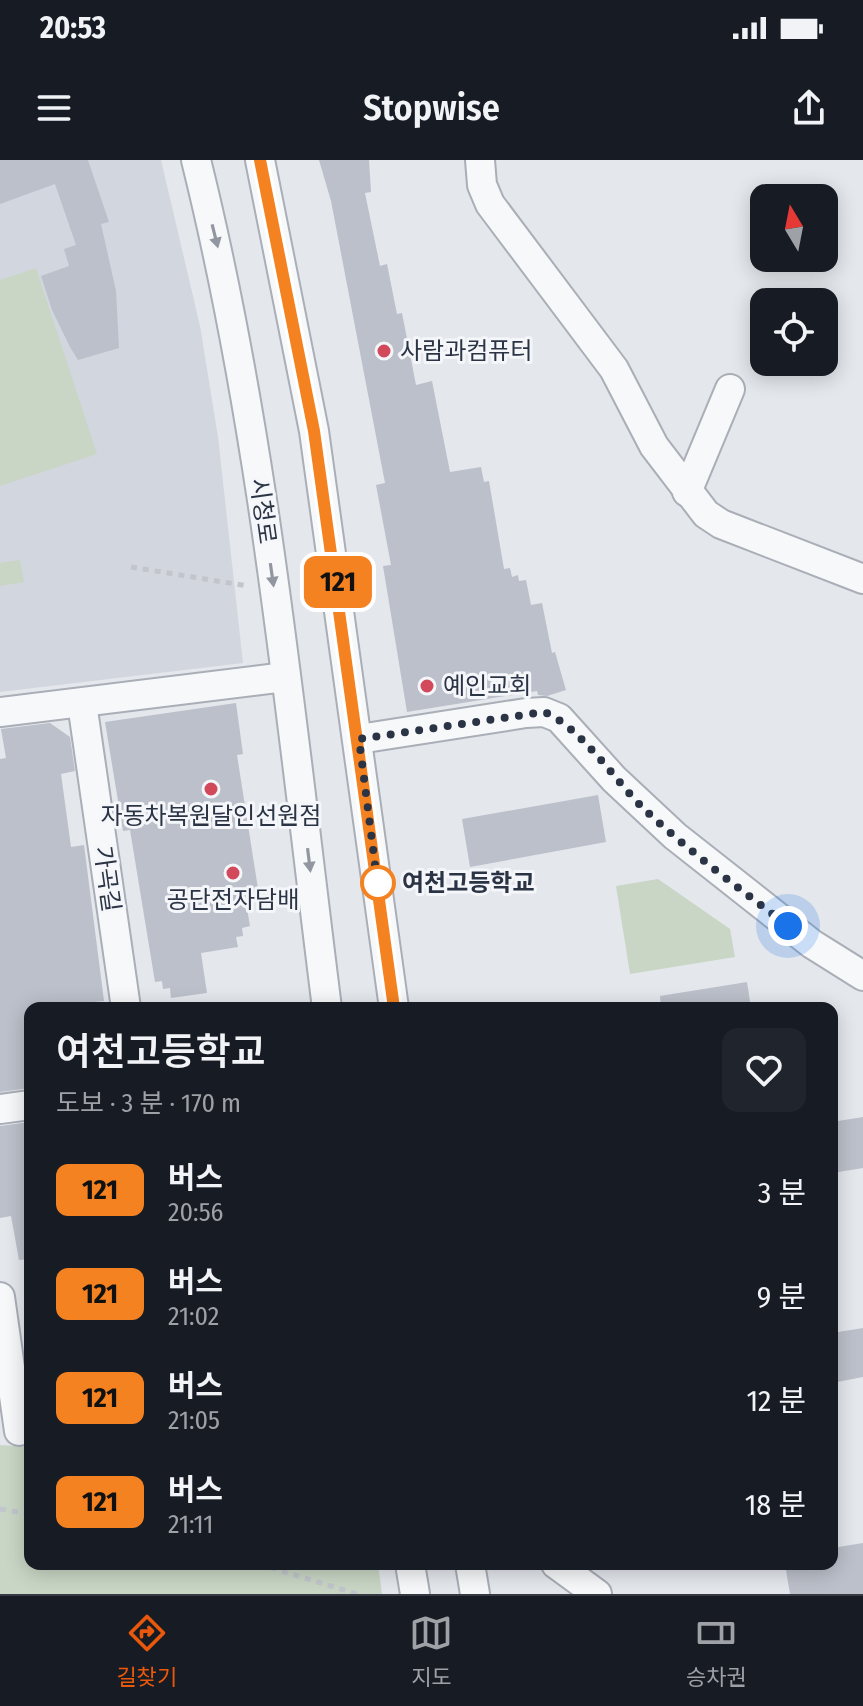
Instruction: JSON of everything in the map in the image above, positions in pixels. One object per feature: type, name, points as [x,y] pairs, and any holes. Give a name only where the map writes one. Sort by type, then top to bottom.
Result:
[{"type":"street","name":"시청로","points":[[196,160],[220,257],[241,369],[285,677],[326,1002]]},
{"type":"street","points":[[260,160],[314,431],[393,1002]]},
{"type":"street","points":[[480,160],[482,185],[490,204],[614,369],[654,446],[706,514],[721,524],[863,579]]},
{"type":"street","points":[[687,492],[730,389]]},
{"type":"street","points":[[0,712],[285,677]]},
{"type":"street","name":"가곡길","points":[[82,703],[125,1002]]},
{"type":"street","points":[[359,739],[526,713],[544,712],[559,718],[614,779],[675,836],[812,944],[863,976]]},
{"type":"street","points":[[0,1109],[24,1106]]},
{"type":"street","points":[[0,1297],[16,1431]]},
{"type":"street","points":[[411,1570],[415,1594]]},
{"type":"street","points":[[471,1570],[475,1594]]},
{"type":"street","points":[[564,1570],[597,1594]]},
{"type":"path","points":[[131,567],[240,587]]},
{"type":"path","points":[[0,1509],[24,1513]]},
{"type":"path","points":[[279,1570],[357,1594]]},
{"type":"shaded area","points":[[0,160],[161,160],[200,326],[218,437],[243,663],[0,692]]},
{"type":"green space","points":[[36,268],[97,454],[0,486],[0,280]]},
{"type":"green space","points":[[20,560],[24,582],[0,586],[0,563]]},
{"type":"green space","points":[[658,879],[730,929],[735,957],[630,974],[616,886]]},
{"type":"green space","points":[[0,1445],[24,1447],[24,1570],[379,1570],[382,1594],[0,1594]]},
{"type":"building","points":[[0,160],[88,160],[109,222],[101,224],[116,291],[119,348],[78,360],[52,310],[41,276],[69,266],[64,249],[76,245],[55,184],[0,204]]},
{"type":"building","points":[[319,160],[369,160],[371,192],[365,193],[380,266],[387,264],[397,314],[402,313],[416,385],[432,381],[450,472],[481,467],[484,482],[489,481],[504,569],[510,568],[512,577],[518,575],[519,581],[526,580],[531,605],[542,603],[552,653],[555,652],[566,690],[547,696],[538,695],[537,691],[407,712],[383,566],[391,565],[376,485],[385,483],[331,201]]},
{"type":"building","points":[[236,703],[243,754],[237,755],[259,895],[245,897],[250,926],[242,928],[243,936],[236,937],[238,947],[201,953],[207,993],[171,998],[170,988],[163,989],[162,981],[155,982],[130,830],[123,831],[105,722]]},
{"type":"building","points":[[50,723],[70,737],[75,771],[61,774],[71,847],[84,845],[104,1001],[24,1002],[24,1089],[0,1092],[0,759],[6,758],[1,729]]},
{"type":"building","points":[[598,795],[606,842],[470,867],[462,819]]},
{"type":"building","points":[[747,982],[750,1002],[660,1002],[660,996]]},
{"type":"building","points":[[863,1117],[863,1168],[838,1172],[838,1121]]},
{"type":"building","points":[[24,1123],[24,1260],[19,1260],[11,1216],[0,1218],[0,1126]]},
{"type":"building","points":[[863,1328],[863,1377],[838,1382],[838,1332]]},
{"type":"building","points":[[863,1543],[863,1594],[790,1594],[786,1570],[838,1570],[838,1547]]},
{"type":"bus line","name":"121","points":[[260,160],[299,341],[314,431],[393,1002]]},
{"type":"place","name":"사람과컴퓨터","points":[[384,351]]},
{"type":"place","name":"예인교회","points":[[427,686]]},
{"type":"place","name":"자동차복원달인선원점","points":[[211,789]]},
{"type":"place","name":"공단전자담배","points":[[233,873]]},
{"type":"place","name":"여천고등학교","points":[[378,883]]},
{"type":"route","points":[[378,883],[378,888],[359,739],[544,712],[559,718],[614,779],[675,836],[788,926]]}]
